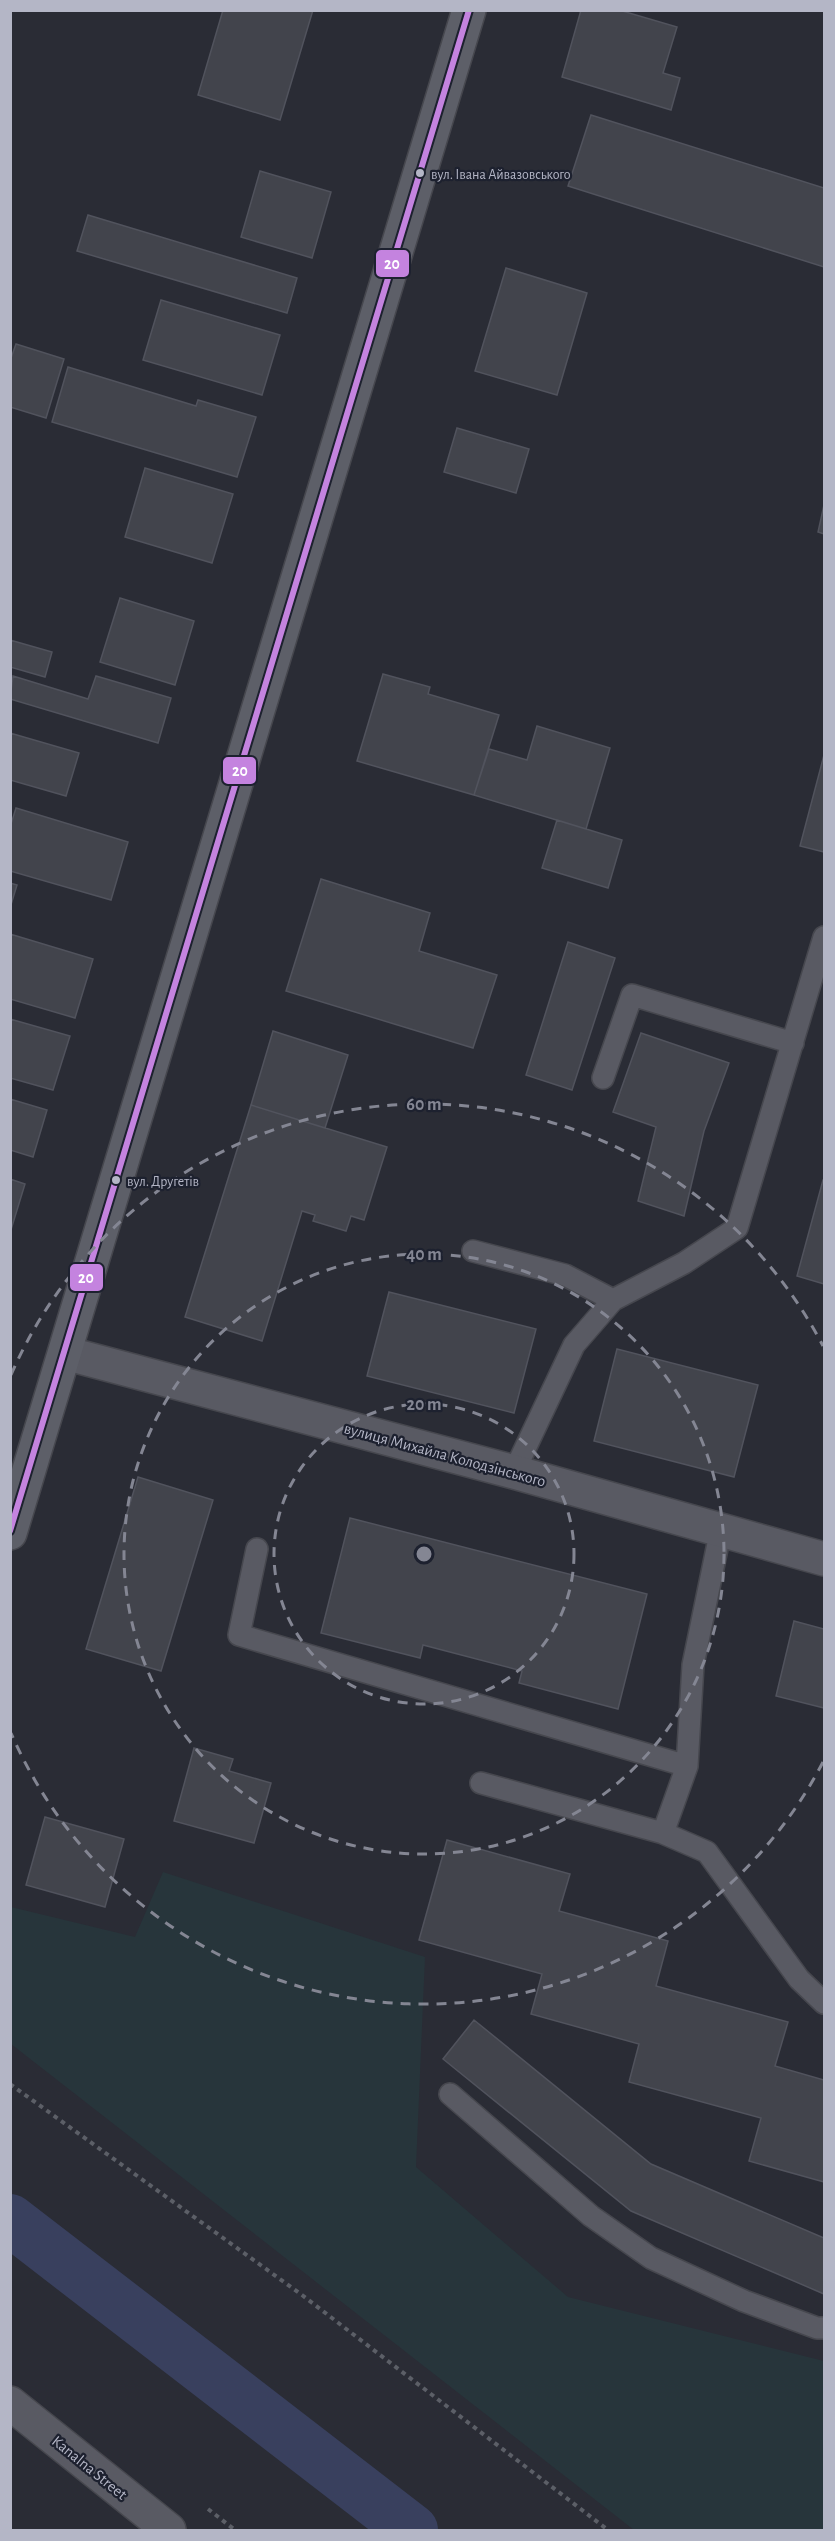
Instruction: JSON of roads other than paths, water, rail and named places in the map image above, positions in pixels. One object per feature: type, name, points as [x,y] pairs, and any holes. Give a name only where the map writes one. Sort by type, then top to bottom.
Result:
[{"type":"main road","points":[[10,1533],[469,10]]},
{"type":"street","name":"вулиця Михайла Колодзінського","points":[[65,1353],[514,1472],[825,1559]]},
{"type":"street","name":"Kanalna Street","points":[[10,2403],[169,2530]]},
{"type":"lane","points":[[514,1472],[574,1345],[613,1300],[684,1263],[737,1228],[825,937]]},
{"type":"lane","points":[[603,1078],[632,995],[793,1043]]},
{"type":"lane","points":[[473,1251],[566,1275],[613,1300]]},
{"type":"lane","points":[[663,1833],[687,1766],[693,1665],[721,1529]]},
{"type":"lane","points":[[258,1550],[239,1635],[687,1766]]},
{"type":"lane","points":[[481,1783],[663,1833],[707,1852],[799,1979],[825,2003]]},
{"type":"lane","points":[[450,2094],[591,2216],[651,2258],[744,2301],[817,2328],[825,2328]]},
{"type":"waterway","points":[[10,2220],[412,2530]]},
{"type":"place","name":"вул. Івана Айвазовського","points":[[420,173]]},
{"type":"place","name":"вул. Другетів","points":[[116,1180]]}]
